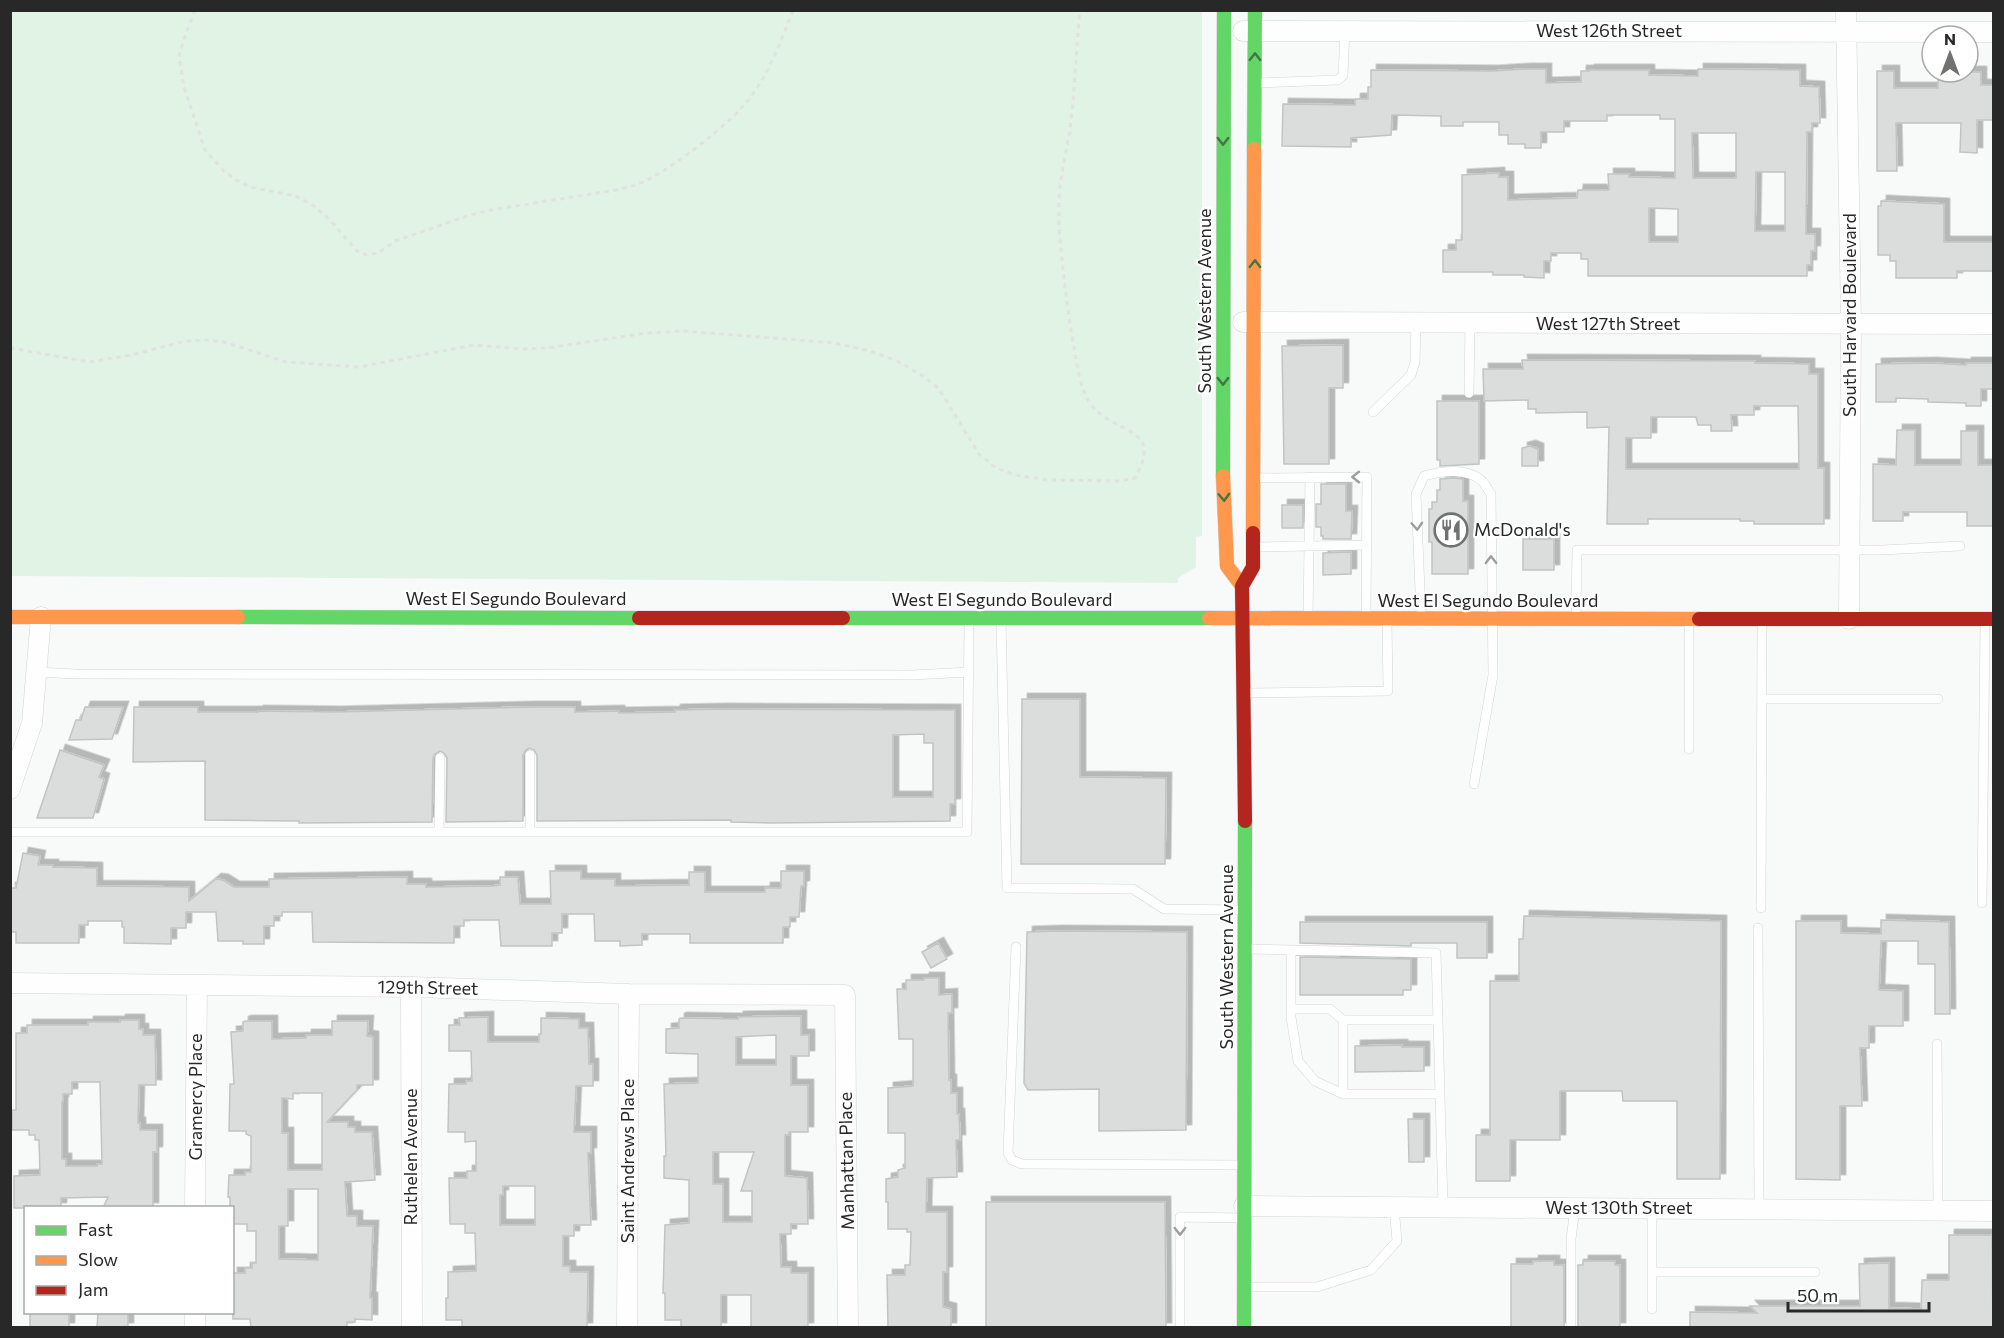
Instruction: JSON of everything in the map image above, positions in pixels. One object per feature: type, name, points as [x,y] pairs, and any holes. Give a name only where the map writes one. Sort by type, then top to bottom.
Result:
[{"type":"main road","name":"South Western Avenue","points":[[1224,10],[1223,478],[1227,566],[1242,586]]},
{"type":"main road","name":"South Western Avenue","points":[[1244,1328],[1245,910],[1242,586],[1253,567],[1255,10]]},
{"type":"main road","name":"West El Segundo Boulevard","points":[[10,617],[1989,619]]},
{"type":"street","name":"South Harvard Boulevard","points":[[1846,10],[1851,324],[1849,619]]},
{"type":"street","name":"West 126th Street","points":[[1224,31],[1994,32]]},
{"type":"street","name":"West 127th Street","points":[[1222,322],[1994,324]]},
{"type":"street","points":[[10,789],[32,723],[40,617]]},
{"type":"street","name":"129th Street","points":[[10,983],[411,987],[629,994],[845,995]]},
{"type":"street","name":"Gramercy Place","points":[[195,1206],[197,986]]},
{"type":"street","name":"Ruthelen Avenue","points":[[411,987],[412,1328]]},
{"type":"street","name":"Saint Andrews Place","points":[[627,1328],[629,994]]},
{"type":"street","name":"Manhattan Place","points":[[845,995],[848,1328]]},
{"type":"street","name":"West 130th Street","points":[[1244,1212],[1394,1207],[1994,1211]]},
{"type":"lane","points":[[1255,83],[1338,80],[1343,75],[1345,30]]},
{"type":"lane","points":[[1373,412],[1411,375],[1415,362],[1416,323]]},
{"type":"lane","points":[[1468,393],[1470,323]]},
{"type":"lane","points":[[1422,619],[1416,494],[1424,476],[1441,471],[1462,472],[1483,481],[1491,494],[1493,675],[1474,784]]},
{"type":"lane","points":[[1308,619],[1310,477]]},
{"type":"lane","points":[[1253,478],[1367,477],[1366,619]]},
{"type":"lane","points":[[1253,548],[1366,545]]},
{"type":"lane","points":[[1576,619],[1577,550],[1882,550],[1959,546]]},
{"type":"lane","points":[[10,832],[968,832],[969,617]]},
{"type":"lane","points":[[1001,618],[1007,888],[1133,889],[1164,909],[1245,910]]},
{"type":"lane","points":[[1242,693],[1388,692],[1387,619]]},
{"type":"lane","points":[[1689,619],[1689,749]]},
{"type":"lane","points":[[1761,908],[1762,619]]},
{"type":"lane","points":[[1982,903],[1989,693],[1989,619]]},
{"type":"lane","points":[[36,672],[76,674],[912,675],[969,672]]},
{"type":"lane","points":[[1762,699],[1938,699]]},
{"type":"lane","points":[[530,831],[531,755]]},
{"type":"lane","points":[[439,831],[440,758]]},
{"type":"lane","points":[[1758,928],[1759,1209]]},
{"type":"lane","points":[[1016,948],[1008,1153],[1012,1161],[1023,1164],[1244,1165]]},
{"type":"lane","points":[[1245,948],[1436,953],[1443,1207]]},
{"type":"lane","points":[[1292,950],[1292,1008],[1298,1061],[1315,1081],[1343,1094],[1440,1095]]},
{"type":"lane","points":[[1292,1008],[1330,1009],[1343,1020],[1438,1020]]},
{"type":"lane","points":[[1343,1020],[1343,1094]]},
{"type":"lane","points":[[1937,1044],[1938,1211]]},
{"type":"lane","points":[[1244,1287],[1317,1287],[1371,1270],[1397,1241],[1394,1207]]},
{"type":"lane","points":[[1571,1328],[1571,1239],[1575,1208]]},
{"type":"lane","points":[[1652,1209],[1652,1309]]},
{"type":"lane","points":[[1180,1328],[1180,1216],[1244,1212]]},
{"type":"lane","points":[[1652,1272],[1815,1272]]},
{"type":"path","points":[[195,10],[179,57],[184,87],[206,150],[223,170],[236,180],[250,187],[296,196],[314,206],[331,221],[357,251],[368,255],[378,253],[396,242],[470,215],[610,191],[648,180],[720,128],[749,99],[771,63],[793,10]]},
{"type":"path","points":[[10,348],[90,362],[132,355],[186,341],[206,340],[224,342],[286,362],[359,367],[474,345],[522,349],[547,348],[646,333],[684,331],[835,343],[870,351],[897,361],[925,377],[939,389],[979,454],[996,468],[1015,475],[1048,480],[1117,481],[1135,478],[1143,463],[1146,450],[1141,438],[1127,428],[1108,420],[1093,407],[1083,392],[1067,306],[1059,230],[1059,204],[1070,128],[1080,10]]},
{"type":"green space","points":[[11,10],[1202,11],[1202,536],[1196,537],[1196,567],[1178,578],[1178,583],[11,576]]},
{"type":"building","points":[[1546,69],[1546,83],[1581,82],[1581,71],[1589,70],[1649,70],[1649,75],[1698,76],[1698,69],[1800,70],[1800,86],[1819,87],[1820,123],[1812,123],[1812,132],[1807,132],[1806,234],[1815,234],[1815,251],[1811,251],[1811,265],[1807,265],[1807,276],[1588,276],[1588,259],[1581,259],[1581,253],[1551,253],[1551,261],[1544,261],[1544,278],[1524,277],[1524,275],[1493,275],[1493,272],[1443,272],[1443,250],[1456,250],[1456,240],[1462,240],[1462,175],[1499,173],[1499,177],[1508,177],[1508,200],[1577,198],[1578,190],[1609,190],[1608,174],[1675,178],[1675,119],[1660,119],[1660,115],[1607,115],[1607,121],[1564,121],[1564,132],[1541,132],[1541,148],[1525,148],[1525,144],[1508,144],[1508,135],[1499,135],[1499,122],[1463,122],[1463,126],[1441,126],[1441,116],[1392,115],[1391,135],[1351,138],[1351,147],[1282,146],[1283,104],[1355,105],[1355,99],[1368,99],[1371,70]],"holes":[[[1692,133],[1736,133],[1736,178],[1693,178]],[[1756,172],[1785,172],[1785,231],[1755,231]],[[1649,208],[1678,209],[1678,242],[1649,242]]]},
{"type":"building","points":[[1877,71],[1894,71],[1894,88],[1938,88],[1938,84],[1980,84],[1980,72],[1981,85],[1994,85],[1994,120],[1977,120],[1977,153],[1960,152],[1961,123],[1896,123],[1897,171],[1877,171]]},
{"type":"building","points":[[1881,201],[1944,204],[1944,242],[1994,242],[1994,271],[1957,271],[1957,278],[1896,278],[1896,261],[1890,261],[1890,255],[1878,255],[1878,206],[1881,206]]},
{"type":"building","points":[[1343,345],[1343,388],[1329,388],[1329,464],[1284,464],[1282,346]]},
{"type":"building","points":[[1522,360],[1755,361],[1755,363],[1809,364],[1809,374],[1818,374],[1818,468],[1824,468],[1824,524],[1754,524],[1754,521],[1740,521],[1740,519],[1648,519],[1648,524],[1607,524],[1609,427],[1587,428],[1587,412],[1536,413],[1536,409],[1528,409],[1528,400],[1484,401],[1483,369],[1523,369]],"holes":[[[1754,406],[1798,406],[1799,469],[1626,469],[1626,438],[1651,438],[1651,417],[1696,417],[1698,425],[1711,425],[1711,431],[1732,431],[1731,415],[1754,415]]]},
{"type":"building","points":[[1966,363],[1994,363],[1994,389],[1981,389],[1981,406],[1966,406],[1966,403],[1928,402],[1928,399],[1896,398],[1896,402],[1876,402],[1876,364],[1966,365]]},
{"type":"building","points":[[1437,401],[1479,401],[1479,464],[1440,466],[1440,460],[1437,460]]},
{"type":"building","points":[[1897,430],[1915,430],[1915,465],[1961,465],[1961,431],[1978,431],[1978,465],[1994,465],[1994,526],[1967,526],[1967,512],[1903,512],[1903,521],[1873,521],[1873,464],[1896,465]]},
{"type":"building","points":[[1530,446],[1538,449],[1538,466],[1522,466],[1522,448]]},
{"type":"building","points":[[1440,479],[1463,479],[1463,501],[1468,501],[1468,574],[1432,574],[1429,509],[1432,509],[1432,502],[1437,502]]},
{"type":"building","points":[[1321,484],[1346,484],[1346,511],[1352,511],[1351,539],[1323,539],[1321,527],[1316,527],[1316,504],[1321,504]]},
{"type":"building","points":[[1282,505],[1303,505],[1303,528],[1282,528]]},
{"type":"building","points":[[1523,539],[1554,539],[1554,570],[1523,570]]},
{"type":"building","points":[[1351,552],[1351,574],[1323,575],[1323,553]]},
{"type":"building","points":[[1022,699],[1080,699],[1080,777],[1166,778],[1165,864],[1021,864]]},
{"type":"building","points":[[85,707],[123,707],[112,739],[69,740],[76,720],[81,720]]},
{"type":"building","points":[[134,707],[198,707],[198,712],[335,712],[530,707],[575,707],[575,712],[619,711],[619,713],[723,709],[955,710],[955,804],[950,804],[950,821],[771,823],[731,822],[731,820],[537,821],[537,755],[529,748],[523,755],[523,821],[446,822],[447,758],[440,751],[433,758],[432,822],[299,823],[299,821],[205,820],[205,761],[133,762]],"holes":[[[924,734],[924,743],[933,743],[933,797],[893,797],[893,735]]]},
{"type":"building","points":[[60,750],[104,765],[99,777],[104,779],[93,818],[37,818]]},
{"type":"building","points":[[23,853],[40,856],[38,865],[97,868],[97,886],[189,887],[189,901],[216,879],[223,880],[234,887],[269,887],[269,879],[407,877],[407,884],[426,884],[426,887],[492,886],[500,885],[500,877],[518,877],[520,904],[551,904],[550,871],[581,871],[581,879],[615,879],[615,886],[689,885],[689,872],[705,872],[705,892],[765,892],[765,888],[781,888],[781,871],[804,871],[804,886],[801,886],[799,917],[790,917],[790,927],[783,927],[783,943],[690,943],[690,934],[642,934],[642,945],[620,946],[620,941],[595,941],[594,914],[562,914],[562,933],[552,933],[552,946],[501,946],[499,920],[464,920],[464,926],[454,926],[454,943],[313,942],[312,912],[282,912],[282,916],[274,916],[274,926],[264,926],[264,944],[243,944],[243,941],[218,941],[216,912],[186,912],[186,928],[171,928],[171,944],[124,943],[122,921],[88,921],[88,925],[79,925],[79,943],[16,943],[16,932],[10,932],[10,888],[16,888]]},
{"type":"building","points":[[1524,916],[1721,921],[1720,1179],[1677,1179],[1677,1101],[1623,1101],[1622,1091],[1560,1091],[1560,1140],[1510,1140],[1510,1181],[1476,1181],[1476,1135],[1490,1135],[1490,981],[1519,981],[1519,939],[1523,939]]},
{"type":"building","points":[[1881,920],[1949,922],[1950,1014],[1935,1014],[1935,964],[1918,964],[1918,941],[1881,941],[1879,990],[1903,991],[1903,1026],[1869,1026],[1869,1048],[1860,1048],[1862,1106],[1840,1106],[1840,1180],[1796,1179],[1796,921],[1841,921],[1841,933],[1881,934]]},
{"type":"building","points":[[1300,922],[1487,922],[1487,958],[1457,958],[1457,943],[1411,943],[1411,946],[1300,943]]},
{"type":"building","points":[[1027,932],[1187,932],[1186,1130],[1099,1131],[1099,1089],[1028,1090],[1024,1083]]},
{"type":"building","points":[[938,943],[947,959],[931,968],[922,952]]},
{"type":"building","points":[[1300,957],[1411,959],[1411,990],[1403,990],[1403,995],[1300,995]]},
{"type":"building","points":[[924,978],[939,978],[939,995],[952,994],[952,1013],[948,1013],[949,1080],[951,1080],[951,1093],[957,1093],[957,1114],[959,1114],[960,1140],[956,1140],[957,1177],[927,1178],[926,1212],[947,1212],[947,1272],[943,1272],[943,1307],[951,1309],[951,1328],[888,1328],[887,1275],[905,1275],[905,1265],[910,1265],[911,1232],[907,1232],[907,1229],[888,1229],[888,1202],[886,1202],[886,1179],[898,1177],[898,1170],[905,1168],[905,1133],[888,1133],[888,1088],[913,1086],[913,1039],[899,1039],[897,989],[906,989],[906,980],[924,980]]},
{"type":"building","points":[[801,1016],[801,1035],[809,1035],[809,1056],[791,1056],[791,1085],[808,1085],[808,1132],[789,1132],[789,1135],[785,1135],[785,1176],[807,1178],[808,1224],[791,1224],[791,1234],[780,1234],[781,1267],[791,1267],[791,1273],[808,1273],[808,1328],[751,1328],[751,1295],[721,1295],[721,1328],[681,1328],[681,1320],[665,1320],[665,1293],[663,1293],[665,1225],[689,1223],[689,1180],[664,1178],[664,1156],[666,1156],[664,1084],[698,1083],[698,1054],[666,1053],[666,1029],[679,1028],[681,1018],[738,1019],[738,1017]],"holes":[[[776,1035],[776,1065],[736,1065],[736,1037]],[[713,1152],[754,1152],[741,1191],[752,1191],[752,1222],[723,1222],[723,1184],[713,1184]]]},
{"type":"building","points":[[488,1017],[488,1042],[539,1042],[541,1018],[579,1019],[579,1028],[588,1028],[589,1064],[593,1064],[593,1086],[576,1086],[574,1132],[591,1132],[591,1153],[588,1153],[591,1225],[574,1225],[574,1236],[563,1236],[563,1266],[570,1266],[570,1272],[588,1272],[587,1328],[462,1328],[462,1320],[446,1320],[448,1272],[476,1271],[475,1233],[465,1233],[465,1224],[450,1224],[449,1178],[467,1178],[467,1171],[476,1171],[476,1141],[465,1142],[465,1132],[448,1132],[449,1084],[466,1084],[466,1081],[472,1081],[471,1051],[449,1051],[449,1025],[460,1025],[459,1018]],"holes":[[[503,1186],[535,1186],[535,1225],[500,1225],[500,1195],[503,1195]]]},
{"type":"building","points":[[139,1020],[139,1029],[143,1029],[143,1035],[155,1035],[156,1085],[139,1085],[138,1123],[140,1123],[140,1130],[157,1130],[157,1152],[153,1152],[153,1206],[104,1206],[108,1197],[61,1198],[61,1206],[14,1208],[14,1176],[40,1175],[39,1140],[35,1140],[35,1135],[29,1135],[29,1130],[12,1130],[12,1110],[16,1110],[16,1033],[27,1033],[27,1025],[88,1025],[88,1022]],"holes":[[[72,1082],[100,1082],[102,1164],[66,1166],[66,1159],[62,1159],[63,1094],[72,1094]]]},
{"type":"building","points":[[272,1021],[272,1039],[306,1038],[306,1035],[332,1035],[332,1021],[368,1021],[367,1036],[373,1037],[373,1085],[357,1085],[357,1090],[327,1122],[348,1122],[348,1127],[355,1127],[355,1132],[372,1132],[375,1180],[345,1182],[347,1216],[357,1216],[357,1226],[373,1226],[370,1298],[372,1298],[372,1320],[355,1319],[355,1322],[347,1322],[347,1328],[251,1328],[250,1319],[233,1319],[234,1273],[245,1273],[245,1268],[252,1268],[252,1263],[256,1263],[256,1231],[247,1231],[247,1224],[234,1224],[234,1206],[230,1206],[230,1197],[228,1197],[229,1175],[245,1175],[245,1172],[251,1172],[251,1136],[246,1134],[246,1131],[229,1131],[230,1084],[234,1084],[231,1032],[243,1031],[243,1022]],"holes":[[[293,1093],[322,1093],[322,1170],[288,1170],[288,1133],[282,1133],[282,1098],[293,1099]],[[288,1189],[318,1189],[318,1260],[279,1259],[279,1226],[288,1226]]]},
{"type":"building","points":[[1402,1045],[1402,1047],[1424,1047],[1424,1071],[1355,1072],[1355,1046]]},
{"type":"building","points":[[1408,1119],[1424,1119],[1424,1162],[1409,1162]]},
{"type":"building","points":[[986,1202],[1165,1202],[1166,1328],[986,1328]]},
{"type":"building","points":[[1949,1235],[1992,1235],[1993,1328],[1690,1328],[1690,1312],[1757,1313],[1750,1306],[1860,1306],[1859,1264],[1889,1263],[1889,1308],[1921,1309],[1922,1280],[1949,1280]]},
{"type":"building","points":[[1533,1261],[1554,1261],[1554,1265],[1564,1265],[1564,1328],[1511,1328],[1511,1264],[1533,1264]]},
{"type":"building","points":[[1583,1261],[1615,1261],[1615,1265],[1620,1265],[1620,1328],[1578,1328],[1578,1265],[1583,1265]]},
{"type":"building","points":[[30,1314],[69,1314],[69,1328],[30,1328]]},
{"type":"building","points":[[98,1314],[128,1314],[128,1328],[97,1328]]},
{"type":"traffic: fast","points":[[1223,476],[1224,10]]},
{"type":"traffic: fast","points":[[1254,149],[1255,10]]},
{"type":"traffic: fast","points":[[238,617],[639,618]]},
{"type":"traffic: fast","points":[[843,618],[1209,618]]},
{"type":"traffic: fast","points":[[1244,1328],[1245,821]]},
{"type":"traffic: slow","points":[[1253,533],[1254,149]]},
{"type":"traffic: slow","points":[[1223,476],[1227,566],[1242,586]]},
{"type":"traffic: slow","points":[[10,617],[238,617]]},
{"type":"traffic: slow","points":[[1209,618],[1699,619]]},
{"type":"traffic: jam","points":[[1245,821],[1242,586],[1253,567],[1253,533]]},
{"type":"traffic: jam","points":[[639,618],[843,618]]},
{"type":"traffic: jam","points":[[1699,619],[1994,619]]},
{"type":"place","name":"McDonald's","points":[[1451,530]]}]
